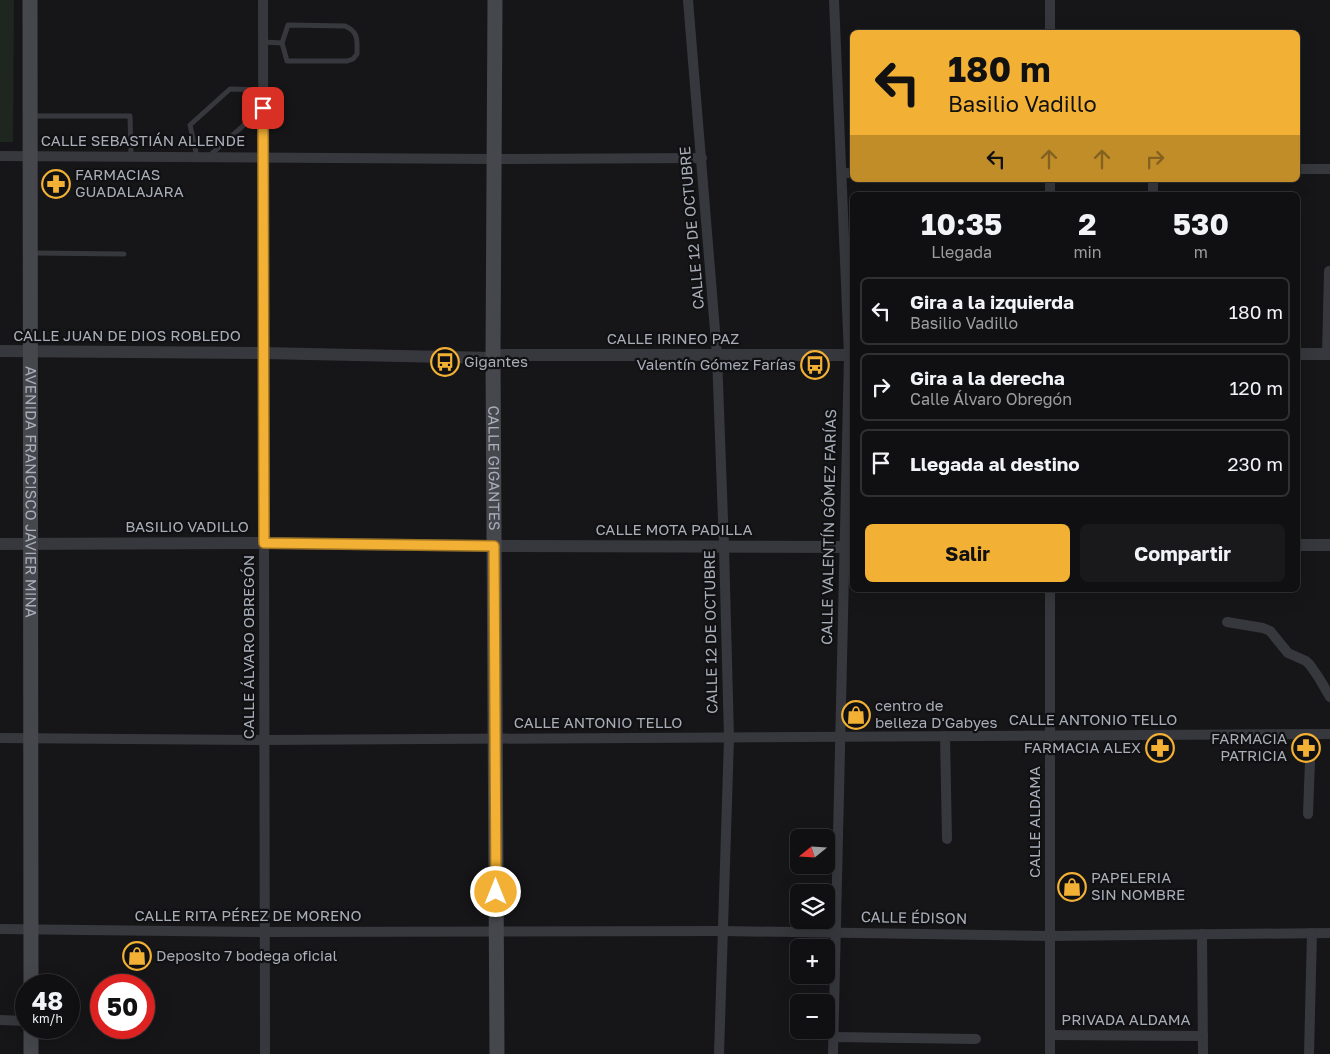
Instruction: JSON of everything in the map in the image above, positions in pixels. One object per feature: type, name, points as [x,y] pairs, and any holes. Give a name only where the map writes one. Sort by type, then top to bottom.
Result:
[{"type":"main road","name":"AVENIDA FRANCISCO JAVIER MINA","points":[[30,0],[31,974]]},
{"type":"main road","name":"CALLE GIGANTES","points":[[495,0],[493,358],[497,1054]]},
{"type":"main road","points":[[31,1039],[31,1054]]},
{"type":"street","name":"CALLE ÁLVARO OBREGÓN","points":[[263,0],[266,1054]]},
{"type":"street","name":"CALLE 12 DE OCTUBRE","points":[[688,0],[717,355],[724,547],[729,738],[719,1054]]},
{"type":"street","name":"CALLE VALENTÍN GÓMEZ FARÍAS","points":[[834,0],[847,173],[850,312]]},
{"type":"street","points":[[1050,0],[1050,30]]},
{"type":"street","name":"CALLE SEBASTIÁN ALLENDE","points":[[0,156],[495,159],[702,158]]},
{"type":"street","points":[[1300,169],[1330,169]]},
{"type":"street","points":[[1300,354],[1328,354],[1329,272]]},
{"type":"street","name":"CALLE JUAN DE DIOS ROBLEDO","points":[[0,351],[264,353],[493,358]]},
{"type":"street","name":"CALLE IRINEO PAZ","points":[[493,358],[501,355],[850,355]]},
{"type":"street","name":"CALLE VALENTÍN GÓMEZ FARÍAS","points":[[834,994],[839,737],[848,547],[850,419]]},
{"type":"street","name":"BASILIO VADILLO","points":[[0,544],[264,543],[494,546]]},
{"type":"street","points":[[1300,545],[1330,545]]},
{"type":"street","name":"CALLE MOTA PADILLA","points":[[494,546],[848,547]]},
{"type":"street","name":"CALLE ALDAMA","points":[[1050,592],[1050,1054]]},
{"type":"street","points":[[1227,622],[1263,628],[1270,632],[1288,653],[1306,661],[1310,665],[1330,697]]},
{"type":"street","points":[[1308,814],[1310,734]]},
{"type":"street","name":"CALLE ANTONIO TELLO","points":[[0,738],[264,740],[1330,734]]},
{"type":"street","points":[[944,736],[947,839]]},
{"type":"street","name":"CALLE RITA PÉREZ DE MORENO","points":[[0,929],[265,932],[497,931]]},
{"type":"street","name":"CALLE ÉDISON","points":[[497,931],[836,932],[1050,936],[1330,933]]},
{"type":"street","points":[[1309,1054],[1312,933]]},
{"type":"street","points":[[1202,934],[1203,1054]]},
{"type":"street","points":[[0,1020],[15,1020]]},
{"type":"street","name":"PRIVADA ALDAMA","points":[[1050,1035],[1203,1036]]},
{"type":"street","points":[[835,1037],[976,1039]]},
{"type":"street","name":"CALLE VALENTÍN GÓMEZ FARÍAS","points":[[833,1039],[833,1054]]},
{"type":"lane","points":[[288,25],[345,26],[352,29],[357,36],[357,54],[353,59],[347,61],[287,61],[282,42],[288,25]]},
{"type":"lane","points":[[263,42],[282,42]]},
{"type":"lane","points":[[197,157],[190,125],[230,89],[263,90]]},
{"type":"lane","points":[[209,157],[263,108]]},
{"type":"lane","points":[[30,116],[130,116],[132,156]]},
{"type":"lane","points":[[30,253],[124,254]]},
{"type":"shaded area","points":[[0,0],[14,0],[13,142],[0,142]]},
{"type":"place","name":"FARMACIAS GUADALAJARA","points":[[56,184]]},
{"type":"place","name":"Gigantes","points":[[445,362]]},
{"type":"place","name":"Valentín Gómez Farías","points":[[815,365]]},
{"type":"place","name":"centro de belleza D'Gabyes","points":[[856,715]]},
{"type":"place","name":"FARMACIA ALEX","points":[[1160,748]]},
{"type":"place","name":"FARMACIA PATRICIA","points":[[1306,748]]},
{"type":"place","name":"PAPELERIA SIN NOMBRE","points":[[1072,887]]},
{"type":"place","name":"Deposito 7 bodega oficial","points":[[137,956]]},
{"type":"route","points":[[263,108],[264,543],[494,546],[496,892]]}]
